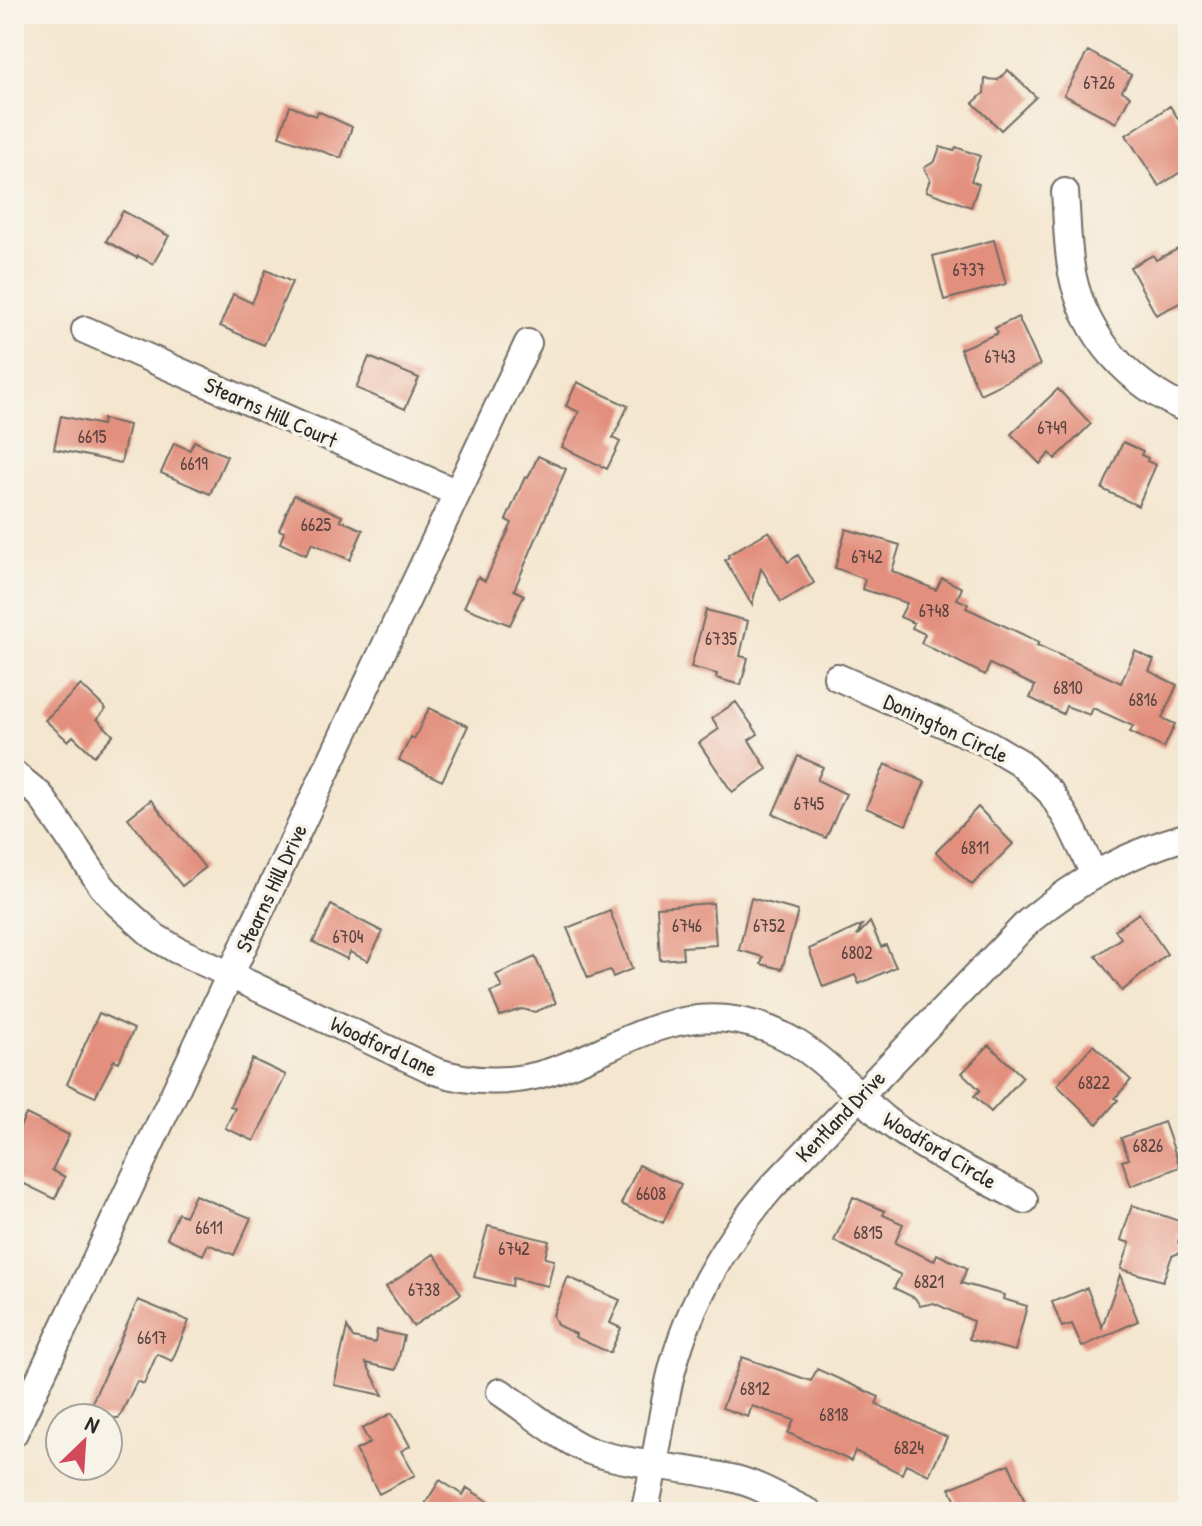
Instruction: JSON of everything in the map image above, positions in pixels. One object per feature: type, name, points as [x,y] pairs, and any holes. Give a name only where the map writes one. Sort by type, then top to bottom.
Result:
[{"type":"street","points":[[1065,192],[1071,271],[1090,325],[1105,350],[1148,389],[1188,410]]},
{"type":"street","name":"Stearns Hill Court","points":[[85,330],[457,493]]},
{"type":"street","name":"Stearns Hill Drive","points":[[14,1433],[528,343]]},
{"type":"street","name":"Donington Circle","points":[[837,677],[988,743],[1019,762],[1051,793],[1094,874]]},
{"type":"street","name":"Woodford Lane","points":[[14,774],[40,795],[102,886],[136,921],[177,950],[448,1075],[481,1080],[527,1078],[567,1065],[660,1025],[692,1019],[724,1019],[761,1026],[796,1041],[860,1095]]},
{"type":"street","name":"Kentland Drive","points":[[644,1512],[666,1394],[679,1346],[711,1271],[758,1204],[1019,929],[1055,899],[1094,874],[1131,855],[1188,836]]},
{"type":"street","name":"Woodford Circle","points":[[860,1095],[887,1122],[918,1142],[1024,1200]]},
{"type":"street","points":[[500,1392],[573,1442],[592,1451],[734,1478],[768,1490],[809,1512]]},
{"type":"building","points":[[1088,51],[1131,75],[1122,91],[1130,96],[1116,123],[1064,95]]},
{"type":"building","points":[[1008,70],[1036,97],[1001,130],[973,103],[984,93],[985,79],[998,80]]},
{"type":"building","points":[[290,106],[316,116],[318,111],[352,127],[341,158],[279,136]]},
{"type":"building","points":[[1170,106],[1188,134],[1188,167],[1159,186],[1126,135]]},
{"type":"building","points":[[940,147],[954,151],[956,147],[980,156],[971,181],[979,184],[971,207],[926,191],[930,179],[924,168],[935,161]]},
{"type":"building","points":[[123,211],[169,236],[153,264],[106,241]]},
{"type":"building","points":[[994,240],[1006,284],[944,300],[933,256]]},
{"type":"building","points":[[1188,244],[1188,299],[1156,315],[1130,267],[1153,255],[1156,260]]},
{"type":"building","points":[[266,270],[292,282],[264,345],[220,326],[233,294],[252,303]]},
{"type":"building","points":[[1018,317],[1040,365],[980,394],[960,349],[998,333],[995,328]]},
{"type":"building","points":[[369,357],[419,378],[405,409],[356,388]]},
{"type":"building","points":[[577,382],[628,406],[613,438],[620,442],[607,469],[562,447],[579,412],[566,406]]},
{"type":"building","points":[[1058,389],[1091,424],[1055,459],[1050,453],[1040,464],[1011,434]]},
{"type":"building","points":[[61,416],[102,425],[103,419],[129,425],[121,463],[54,449]]},
{"type":"building","points":[[194,441],[227,456],[210,494],[161,473],[174,443],[190,450]]},
{"type":"building","points":[[1123,442],[1143,451],[1141,455],[1156,465],[1138,506],[1102,489]]},
{"type":"building","points":[[538,456],[566,469],[514,590],[524,595],[510,625],[464,607],[478,577],[485,581],[512,523],[506,520]]},
{"type":"building","points":[[294,495],[342,516],[340,520],[363,530],[350,560],[312,543],[306,555],[280,543],[284,532],[279,530]]},
{"type":"building","points":[[846,529],[900,545],[892,571],[936,590],[942,578],[962,588],[957,599],[968,604],[966,608],[1121,683],[1135,651],[1154,660],[1149,671],[1177,685],[1162,718],[1175,724],[1164,748],[1130,732],[1133,726],[1093,708],[1090,715],[1066,706],[1063,714],[1030,698],[1035,686],[990,664],[985,675],[921,643],[925,634],[912,628],[914,623],[900,617],[907,603],[862,589],[865,579],[835,568]]},
{"type":"building","points":[[769,531],[788,562],[798,555],[814,583],[781,602],[761,568],[752,605],[725,560],[728,555]]},
{"type":"building","points":[[706,610],[748,621],[740,656],[748,658],[741,685],[691,667]]},
{"type":"building","points":[[81,685],[106,709],[97,719],[113,735],[94,756],[73,736],[68,741],[45,720]]},
{"type":"building","points":[[736,702],[758,734],[749,740],[767,769],[732,792],[699,743],[719,729],[712,718]]},
{"type":"building","points":[[429,708],[468,726],[442,781],[399,760],[411,737],[414,739]]},
{"type":"building","points":[[798,756],[823,767],[817,780],[846,794],[826,838],[773,814]]},
{"type":"building","points":[[885,764],[925,782],[906,825],[866,808]]},
{"type":"building","points":[[151,800],[205,868],[182,886],[128,818]]},
{"type":"building","points":[[978,807],[1013,844],[972,885],[936,852]]},
{"type":"building","points":[[751,898],[798,911],[782,969],[761,964],[763,957],[739,950]]},
{"type":"building","points":[[713,903],[716,945],[682,947],[683,958],[660,960],[657,907]]},
{"type":"building","points":[[331,905],[383,932],[368,961],[350,952],[347,959],[313,942]]},
{"type":"building","points":[[610,911],[632,969],[613,977],[610,970],[588,978],[567,928]]},
{"type":"building","points":[[1139,913],[1167,954],[1122,991],[1096,956],[1121,938],[1115,930]]},
{"type":"building","points":[[870,922],[881,947],[886,945],[896,967],[859,984],[855,975],[823,987],[809,949],[862,925],[857,936]]},
{"type":"building","points":[[535,957],[556,1003],[535,1012],[522,1009],[500,1016],[490,992],[502,988],[496,975]]},
{"type":"building","points":[[99,1013],[134,1029],[119,1062],[114,1060],[95,1097],[67,1084]]},
{"type":"building","points":[[989,1045],[1023,1077],[991,1112],[974,1096],[980,1090],[962,1073]]},
{"type":"building","points":[[1093,1045],[1131,1080],[1097,1124],[1057,1085]]},
{"type":"building","points":[[252,1059],[286,1075],[254,1141],[225,1128],[235,1108],[230,1106]]},
{"type":"building","points":[[26,1114],[69,1135],[52,1170],[65,1177],[55,1199],[14,1179],[14,1139]]},
{"type":"building","points":[[1164,1122],[1180,1167],[1131,1186],[1122,1161],[1129,1159],[1121,1138]]},
{"type":"building","points":[[639,1165],[681,1184],[663,1223],[621,1204]]},
{"type":"building","points":[[195,1195],[251,1218],[234,1255],[208,1244],[203,1255],[167,1238],[178,1213],[185,1216]]},
{"type":"building","points":[[853,1197],[885,1211],[883,1215],[903,1224],[895,1243],[934,1261],[937,1254],[967,1268],[961,1283],[1004,1295],[1003,1299],[1027,1306],[1015,1351],[969,1339],[973,1321],[934,1303],[920,1306],[915,1298],[894,1288],[901,1275],[834,1241]]},
{"type":"building","points":[[1132,1205],[1185,1223],[1178,1242],[1183,1251],[1172,1256],[1163,1281],[1121,1269],[1130,1243],[1121,1240]]},
{"type":"building","points":[[488,1226],[549,1241],[545,1258],[554,1260],[548,1286],[513,1278],[512,1286],[474,1277]]},
{"type":"building","points":[[434,1254],[461,1294],[413,1326],[386,1287]]},
{"type":"building","points":[[1120,1275],[1138,1321],[1082,1347],[1072,1324],[1062,1327],[1052,1302],[1087,1288],[1102,1327]]},
{"type":"building","points":[[568,1277],[620,1300],[610,1323],[621,1328],[610,1353],[557,1325],[553,1315]]},
{"type":"building","points":[[138,1300],[189,1321],[172,1361],[157,1354],[144,1384],[137,1381],[124,1408],[124,1402],[92,1402]]},
{"type":"building","points":[[347,1327],[353,1338],[375,1343],[377,1330],[404,1336],[396,1370],[366,1363],[383,1395],[334,1385]]},
{"type":"building","points":[[742,1357],[811,1381],[817,1369],[879,1397],[876,1404],[947,1437],[929,1475],[906,1464],[902,1474],[855,1451],[851,1461],[788,1433],[794,1420],[752,1406],[748,1417],[722,1408]]},
{"type":"building","points":[[392,1413],[410,1446],[401,1451],[415,1475],[379,1494],[356,1450],[370,1443],[362,1429]]},
{"type":"building","points":[[1009,1464],[1029,1512],[961,1512],[950,1488]]},
{"type":"building","points":[[440,1480],[463,1495],[467,1488],[505,1512],[420,1512]]}]
